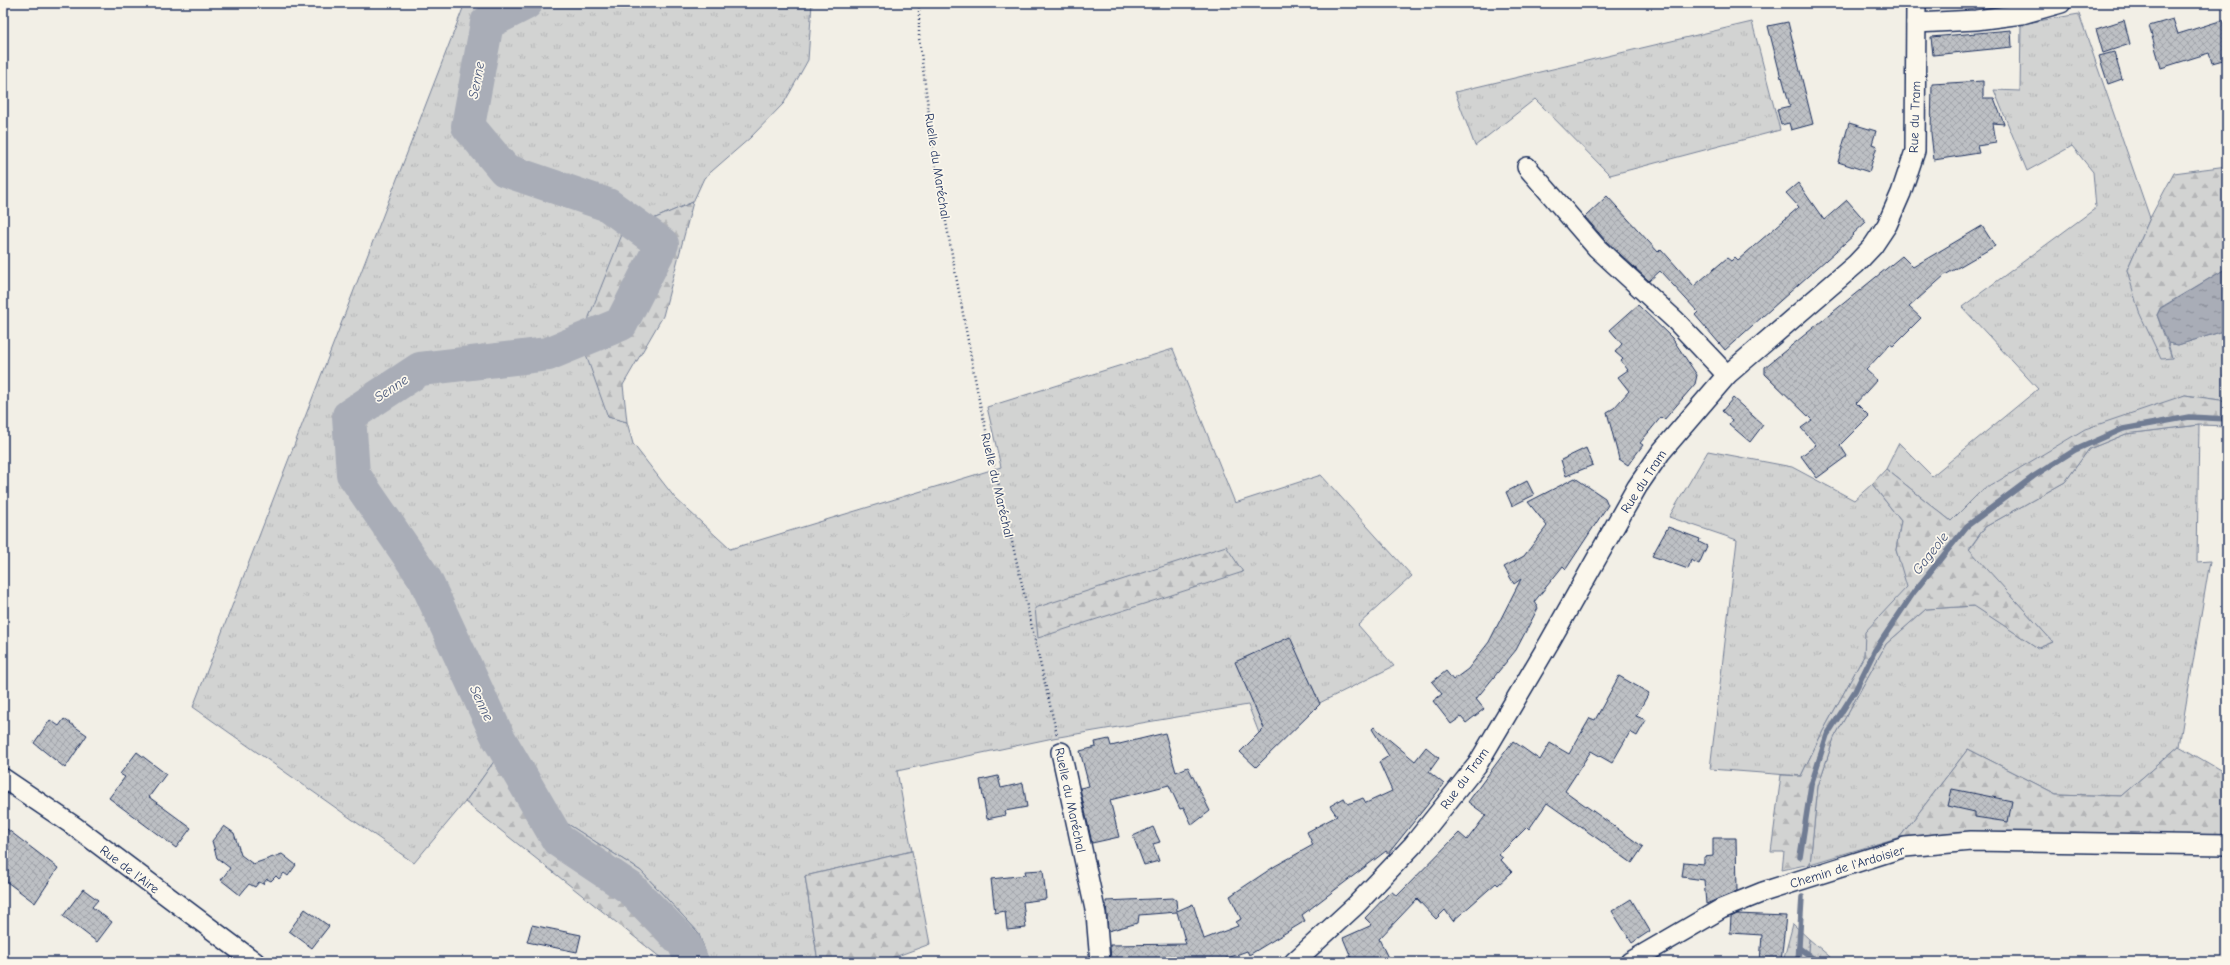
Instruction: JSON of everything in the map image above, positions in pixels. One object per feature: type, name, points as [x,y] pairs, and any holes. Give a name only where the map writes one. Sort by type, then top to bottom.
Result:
[{"type":"street","name":"Rue du Tram","points":[[1294,962],[1356,905],[1413,845],[1477,764],[1549,643],[1637,487],[1661,452],[1726,375],[1856,264],[1873,246],[1887,225],[1901,193],[1915,151],[1916,3]]},
{"type":"street","points":[[1916,23],[1976,20],[2022,14],[2061,3]]},
{"type":"street","points":[[1527,167],[1597,248],[1675,320],[1726,375]]},
{"type":"street","name":"Ruelle du Maréchal","points":[[1061,752],[1096,914],[1100,962]]},
{"type":"street","name":"Rue de l'Aire","points":[[3,778],[74,826],[255,962]]},
{"type":"street","name":"Chemin de l'Ardoisier","points":[[1630,962],[1721,909],[1763,892],[1905,846],[1971,841],[2227,845]]},
{"type":"path","name":"Ruelle du Maréchal","points":[[919,3],[919,38],[936,168],[979,400],[1061,752]]},
{"type":"green space","points":[[465,3],[812,3],[808,60],[784,103],[750,138],[704,178],[693,202],[623,232],[608,417],[627,422],[633,444],[675,498],[730,549],[1001,467],[987,407],[1173,349],[1235,503],[1321,475],[1412,576],[1358,625],[1394,666],[1259,733],[1248,705],[1053,738],[897,771],[912,851],[805,876],[818,962],[709,962],[698,932],[641,871],[560,819],[513,735],[465,802],[414,863],[193,707]]},
{"type":"green space","points":[[2079,14],[2150,218],[2127,270],[2172,358],[2168,343],[2178,345],[2227,330],[2227,401],[2185,395],[1980,492],[1951,521],[1886,469],[1899,443],[1932,476],[2038,389],[1962,307],[2096,208],[2093,172],[2072,146],[2027,171],[1994,90],[2020,91],[2021,24]]},
{"type":"green space","points":[[1752,22],[1780,130],[1610,175],[1535,99],[1475,146],[1455,92]]},
{"type":"green space","points":[[2227,166],[2227,268],[2160,308],[2157,315],[2172,358],[2161,359],[2139,312],[2127,270],[2150,218],[2174,173]]},
{"type":"green space","points":[[693,202],[663,316],[623,385],[627,422],[608,417],[586,355],[589,317],[623,232]]},
{"type":"green space","points":[[2185,395],[2227,401],[2227,426],[2199,425],[2126,434],[2089,449],[2065,482],[1985,527],[1969,549],[2053,642],[2038,648],[1974,606],[1926,609],[1886,644],[1834,738],[1818,786],[1810,864],[1782,870],[1784,852],[1771,852],[1781,775],[1801,776],[1823,731],[1864,656],[1865,632],[1907,587],[1896,550],[1901,521],[1872,484],[1886,469],[1951,521],[1980,492],[2085,429]]},
{"type":"green space","points":[[2199,425],[2197,562],[2210,561],[2179,746],[2121,796],[2056,794],[1968,749],[1900,837],[1810,864],[1818,786],[1834,738],[1886,644],[1926,609],[1975,606],[2038,648],[2053,642],[1969,550],[1985,527],[2065,482],[2089,449],[2126,434]]},
{"type":"green space","points":[[1708,451],[1792,467],[1854,500],[1872,484],[1901,521],[1896,550],[1908,587],[1866,632],[1864,656],[1823,731],[1801,776],[1710,769],[1737,540],[1669,517]]},
{"type":"green space","points":[[1226,546],[1243,572],[1038,638],[1035,608]]},
{"type":"green space","points":[[513,735],[560,819],[641,871],[698,932],[709,962],[661,962],[661,958],[465,802]]},
{"type":"green space","points":[[2179,746],[2227,774],[2227,836],[1959,832],[1900,837],[1968,749],[2056,794],[2121,796]]},
{"type":"green space","points":[[912,851],[930,944],[881,962],[818,962],[805,876]]},
{"type":"green space","points":[[1793,924],[1809,939],[1807,962],[1783,962]]},
{"type":"green space","points":[[1809,939],[1836,962],[1807,962]]},
{"type":"water","points":[[2227,268],[2227,330],[2178,345],[2168,343],[2157,315],[2161,308]]},
{"type":"building","points":[[2173,19],[2178,34],[2223,20],[2227,33],[2227,59],[2212,63],[2209,53],[2161,68],[2149,26]]},
{"type":"building","points":[[2124,20],[2130,44],[2103,53],[2096,29]]},
{"type":"building","points":[[1788,22],[1813,124],[1791,130],[1789,123],[1781,125],[1777,109],[1790,106],[1782,77],[1781,78],[1768,26]]},
{"type":"building","points":[[2011,30],[2012,47],[1933,55],[1931,37]]},
{"type":"building","points":[[2114,52],[2122,79],[2108,84],[2099,56]]},
{"type":"building","points":[[1983,81],[1983,98],[1994,98],[2004,124],[1993,123],[1996,143],[1977,146],[1979,153],[1934,160],[1931,133],[1932,84]]},
{"type":"building","points":[[1849,123],[1876,131],[1872,144],[1877,146],[1869,172],[1838,162]]},
{"type":"building","points":[[1798,183],[1824,220],[1847,200],[1866,222],[1853,234],[1854,235],[1725,350],[1695,315],[1698,312],[1660,271],[1649,281],[1605,240],[1585,217],[1607,196],[1658,252],[1661,249],[1694,286],[1727,258],[1731,261],[1735,257],[1738,260],[1799,207],[1786,193]]},
{"type":"building","points":[[1982,226],[1995,246],[1945,275],[1909,307],[1921,318],[1893,346],[1890,344],[1866,370],[1877,380],[1856,403],[1869,416],[1840,445],[1847,456],[1817,478],[1801,456],[1816,445],[1801,428],[1812,420],[1765,374],[1765,367],[1902,256],[1913,267]]},
{"type":"building","points":[[1638,305],[1672,338],[1697,375],[1695,384],[1664,420],[1661,417],[1640,443],[1643,445],[1628,465],[1619,459],[1607,412],[1614,408],[1629,391],[1618,377],[1628,370],[1621,361],[1623,359],[1615,352],[1622,344],[1610,330]]},
{"type":"building","points":[[1733,398],[1763,425],[1750,442],[1729,424],[1732,420],[1722,411]]},
{"type":"building","points":[[1586,448],[1593,465],[1566,476],[1561,460]]},
{"type":"building","points":[[1575,478],[1605,498],[1608,505],[1566,569],[1563,566],[1534,602],[1538,608],[1516,650],[1476,699],[1484,709],[1466,723],[1461,717],[1451,724],[1433,701],[1442,694],[1432,682],[1446,671],[1453,680],[1468,669],[1489,642],[1521,579],[1514,584],[1504,567],[1524,556],[1547,526],[1528,502]]},
{"type":"building","points":[[1527,481],[1534,495],[1512,506],[1506,492]]},
{"type":"building","points":[[1668,527],[1700,539],[1699,542],[1707,546],[1699,564],[1691,560],[1688,569],[1652,556]]},
{"type":"building","points":[[1290,637],[1320,704],[1256,767],[1240,752],[1264,728],[1235,662]]},
{"type":"building","points":[[1619,676],[1649,693],[1636,716],[1646,720],[1637,736],[1630,732],[1612,763],[1591,751],[1565,791],[1643,847],[1632,863],[1547,803],[1529,829],[1527,827],[1499,855],[1503,858],[1501,860],[1512,872],[1498,885],[1496,883],[1453,921],[1445,910],[1436,919],[1417,899],[1379,939],[1390,962],[1353,962],[1343,938],[1372,925],[1365,918],[1391,891],[1397,896],[1459,833],[1467,840],[1486,815],[1468,802],[1513,741],[1540,760],[1550,743],[1569,754],[1590,718],[1595,720]]},
{"type":"building","points":[[64,719],[87,735],[65,768],[34,743],[50,720],[59,726]]},
{"type":"building","points":[[1374,727],[1415,761],[1426,747],[1439,758],[1429,772],[1444,784],[1388,854],[1386,851],[1302,915],[1305,921],[1249,955],[1247,951],[1217,962],[1111,961],[1110,945],[1186,944],[1177,912],[1139,915],[1138,923],[1108,931],[1106,901],[1173,898],[1176,900],[1177,911],[1193,904],[1204,939],[1238,926],[1236,922],[1241,919],[1230,896],[1275,866],[1313,845],[1307,832],[1337,816],[1330,806],[1344,798],[1348,804],[1363,798],[1366,803],[1392,791],[1379,762],[1389,756],[1372,729]]},
{"type":"building","points":[[1165,733],[1176,772],[1188,767],[1210,811],[1192,825],[1184,808],[1180,809],[1169,785],[1110,800],[1119,837],[1092,843],[1080,788],[1089,786],[1080,751],[1096,747],[1095,742],[1109,739],[1111,746]]},
{"type":"building","points":[[137,752],[166,774],[149,797],[191,828],[176,848],[109,798],[125,777],[120,774]]},
{"type":"building","points":[[998,776],[1001,788],[1023,783],[1027,807],[1005,811],[1006,815],[987,819],[980,780]]},
{"type":"building","points":[[1952,789],[2012,801],[2008,822],[1975,817],[1975,812],[1948,806]]},
{"type":"building","points":[[3,826],[58,868],[35,903],[3,879]]},
{"type":"building","points":[[224,826],[234,833],[241,855],[253,864],[282,854],[296,865],[288,876],[284,873],[279,879],[276,876],[271,881],[267,879],[263,884],[259,882],[255,887],[249,884],[240,895],[221,880],[230,868],[217,858],[212,841]]},
{"type":"building","points":[[1153,827],[1160,842],[1153,844],[1159,861],[1144,865],[1133,836]]},
{"type":"building","points":[[1713,838],[1736,838],[1737,891],[1706,904],[1704,880],[1682,877],[1684,862],[1704,864],[1704,857],[1713,856]]},
{"type":"building","points":[[1043,870],[1046,899],[1023,902],[1026,928],[1007,930],[1005,911],[995,913],[991,879],[1026,875],[1025,871]]},
{"type":"building","points":[[83,889],[98,900],[92,907],[112,922],[97,942],[63,916]]},
{"type":"building","points":[[1631,899],[1650,931],[1632,943],[1612,911]]},
{"type":"building","points":[[305,909],[329,926],[312,948],[289,931]]},
{"type":"building","points":[[1737,914],[1786,916],[1781,962],[1760,962],[1762,935],[1730,933],[1731,917]]},
{"type":"building","points":[[532,925],[581,935],[577,952],[527,942]]},
{"type":"waterway","name":"Senne","points":[[526,3],[487,23],[468,126],[505,170],[608,205],[662,244],[621,324],[548,354],[420,369],[349,416],[353,474],[425,579],[498,737],[558,840],[630,888],[684,943],[692,962]]},
{"type":"waterway","name":"Gageole","points":[[1800,857],[1811,785],[1827,735],[1855,691],[1875,650],[1914,592],[1967,526],[2034,476],[2075,450],[2123,429],[2189,417],[2227,419]]},
{"type":"waterway","name":"Gageole","points":[[1798,962],[1802,897]]},
{"type":"waterway","points":[[1799,948],[1818,962]]}]
